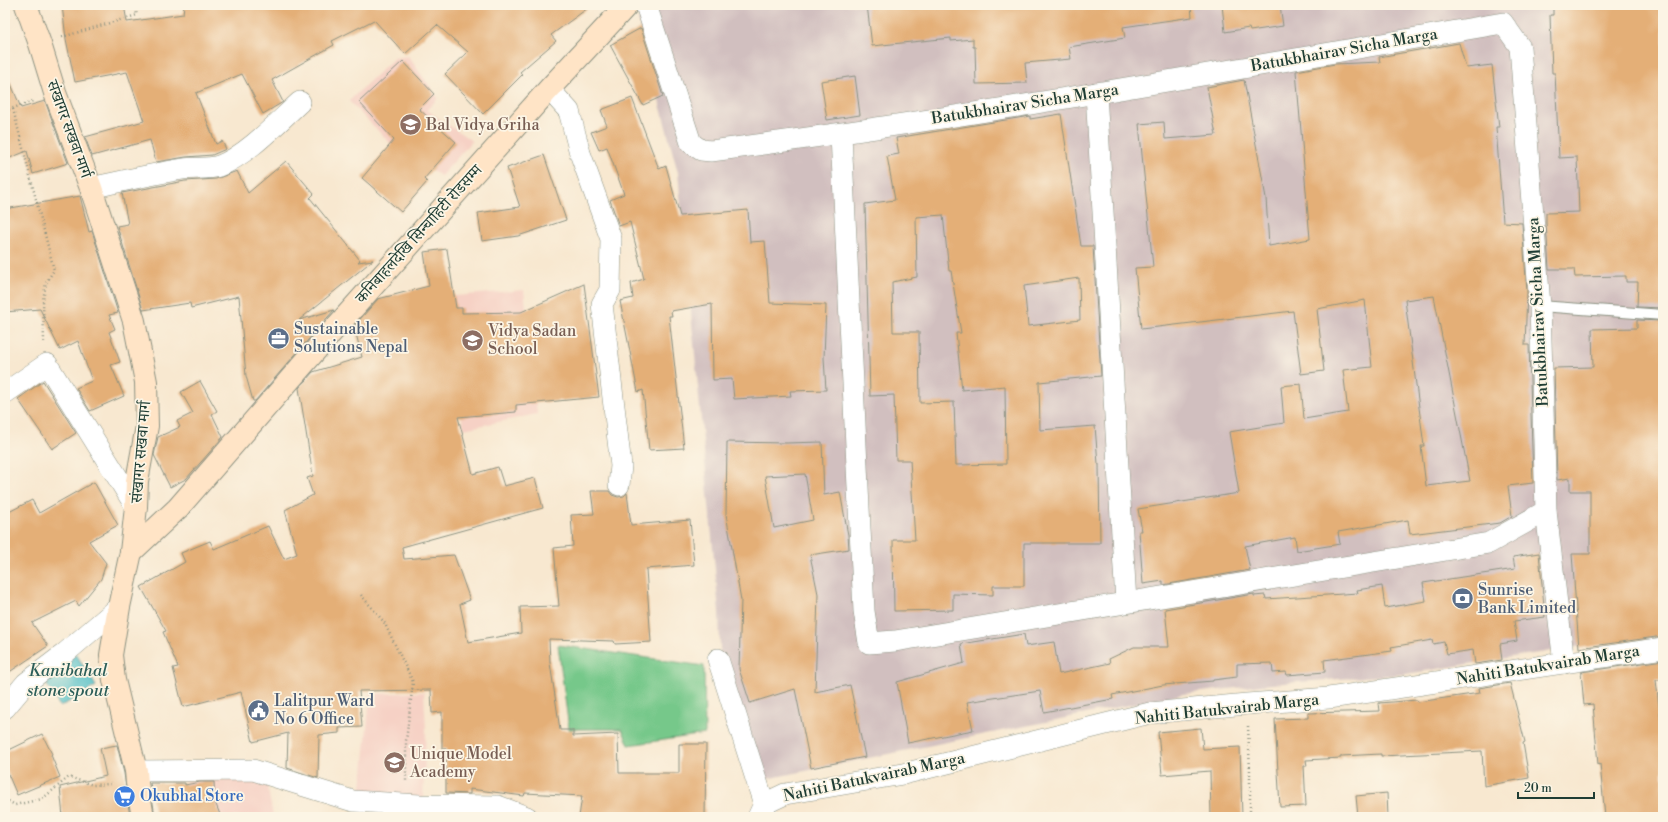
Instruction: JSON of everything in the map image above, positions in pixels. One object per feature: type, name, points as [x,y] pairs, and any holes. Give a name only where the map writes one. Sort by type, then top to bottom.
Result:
[{"type":"street","name":"संखागर सखवा मार्ग","points":[[26,5],[55,93],[91,188],[134,321],[146,382],[147,426],[137,481],[131,552],[119,607],[111,655],[114,680],[137,777],[143,817]]},
{"type":"street","name":"कनिबाहलदेखि सिन्चाहिटी रोडसम्म","points":[[131,552],[178,508],[321,344],[549,89],[627,5]]},
{"type":"street","name":"Batukbhairav Sicha Marga","points":[[646,5],[691,143],[701,150],[711,151],[841,134],[1096,93],[1503,23],[1520,47],[1540,306],[1546,511],[1564,663]]},
{"type":"street","points":[[549,89],[569,111],[580,153],[611,239],[610,290],[602,304],[621,466],[619,485]]},
{"type":"street","points":[[1096,93],[1126,602]]},
{"type":"street","points":[[91,188],[142,175],[188,168],[206,169],[220,166],[245,151],[300,102]]},
{"type":"street","points":[[841,134],[864,611],[869,643],[895,641],[1489,543],[1546,511]]},
{"type":"street","points":[[5,393],[47,364],[136,507]]},
{"type":"street","points":[[5,708],[26,683],[64,654],[119,607]]},
{"type":"street","name":"Nahiti Batukvairab Marga","points":[[761,811],[785,794],[903,774],[1150,713],[1329,698],[1663,648]]},
{"type":"street","points":[[718,659],[761,811]]},
{"type":"street","points":[[137,777],[253,770],[353,801],[498,806],[527,817]]},
{"type":"lane","points":[[1540,306],[1663,315]]},
{"type":"path","points":[[40,44],[137,15],[134,5]]},
{"type":"path","points":[[5,111],[55,93]]},
{"type":"path","points":[[13,109],[54,270],[46,283],[43,300],[44,349],[47,364]]},
{"type":"path","points":[[361,595],[384,622],[413,682],[406,741],[406,804]]},
{"type":"path","points":[[1247,704],[1250,771],[1250,817]]},
{"type":"path","points":[[5,799],[15,805],[42,799],[69,777],[93,785],[137,777]]},
{"type":"shaded area","points":[[655,5],[1663,5],[1663,633],[1406,674],[1271,684],[1183,694],[751,782],[721,682],[719,612],[678,173],[638,20]]},
{"type":"shaded area","name":"Bal Vidya Griha","points":[[408,56],[438,98],[427,110],[472,141],[441,176],[392,145],[349,101],[394,58]]},
{"type":"shaded area","name":"Vidya Sadan School","points":[[524,290],[537,414],[464,429],[453,379],[411,300]]},
{"type":"shaded area","name":"Unique Model Academy","points":[[424,692],[426,731],[423,800],[361,795],[370,694]]},
{"type":"shaded area","points":[[266,778],[273,817],[192,817],[185,781]]},
{"type":"green space","points":[[558,645],[704,666],[705,734],[629,745],[622,729],[569,729]]},
{"type":"water","name":"Kanibahal stone spout","points":[[76,654],[96,686],[60,707],[41,675]]},
{"type":"building","points":[[62,5],[124,5],[127,22],[183,14],[184,5],[592,5],[551,35],[556,41],[520,72],[522,75],[483,114],[445,74],[468,52],[437,25],[405,54],[374,20],[332,41],[334,45],[272,80],[283,102],[263,114],[242,74],[196,93],[216,144],[222,141],[226,149],[212,155],[186,157],[156,162],[150,140],[92,156],[85,137],[144,121],[127,72],[75,82],[66,39]]},
{"type":"building","points":[[867,5],[1191,5],[1192,17],[1123,27],[1125,38],[1069,47],[1071,59],[1025,63],[1027,83],[976,84],[975,47],[973,47],[973,39],[951,41],[951,38],[872,46]]},
{"type":"building","points":[[1222,5],[1280,5],[1283,26],[1250,31],[1249,28],[1225,32]]},
{"type":"building","points":[[1553,5],[1663,5],[1663,308],[1637,307],[1638,282],[1626,282],[1626,276],[1575,277],[1574,269],[1549,269],[1546,213],[1579,212],[1577,157],[1559,158],[1555,73],[1552,73],[1550,15],[1553,15]]},
{"type":"building","points":[[641,28],[663,96],[643,105],[610,45]]},
{"type":"building","points":[[1459,43],[1466,68],[1492,65],[1499,127],[1496,127],[1503,222],[1522,223],[1527,292],[1525,345],[1529,345],[1533,483],[1508,486],[1512,516],[1500,523],[1410,534],[1408,520],[1338,532],[1340,544],[1297,551],[1295,537],[1245,546],[1250,570],[1163,585],[1163,581],[1143,584],[1139,531],[1142,531],[1138,509],[1239,493],[1229,432],[1284,423],[1281,386],[1301,384],[1304,419],[1348,412],[1343,370],[1372,367],[1365,300],[1317,309],[1324,371],[1301,374],[1293,311],[1141,329],[1135,268],[1153,267],[1139,124],[1164,122],[1165,139],[1216,135],[1207,87],[1244,80],[1266,198],[1269,246],[1310,239],[1296,71],[1335,64],[1380,62],[1379,57]],"holes":[[[1434,296],[1470,481],[1426,486],[1421,446],[1424,446],[1405,300]]]},
{"type":"building","name":"Bal Vidya Griha","points":[[403,61],[434,94],[419,109],[456,142],[424,179],[427,182],[401,212],[362,178],[394,140],[359,102]]},
{"type":"building","points":[[5,72],[21,108],[45,101],[68,163],[33,174],[27,151],[5,160]]},
{"type":"building","points":[[855,76],[860,115],[827,120],[821,81]]},
{"type":"building","points":[[632,98],[659,169],[666,166],[680,216],[748,210],[750,242],[765,241],[770,303],[826,305],[824,358],[826,390],[790,391],[791,396],[734,399],[732,379],[713,380],[712,304],[671,311],[672,316],[669,316],[684,448],[649,450],[643,390],[638,392],[620,301],[633,298],[631,283],[644,279],[630,222],[619,226],[610,200],[624,194],[607,147],[599,150],[591,132],[607,126],[601,110]]},
{"type":"building","points":[[1061,114],[1081,246],[1093,246],[1101,376],[1039,382],[1040,430],[1095,426],[1099,464],[1100,543],[1024,543],[1024,586],[993,586],[993,595],[953,594],[953,610],[894,611],[893,540],[915,540],[910,460],[896,460],[894,395],[870,396],[865,204],[895,200],[887,156],[899,154],[896,138],[1030,116],[1030,119]],"holes":[[[943,215],[949,271],[951,271],[961,333],[956,333],[962,390],[1005,386],[1006,464],[956,465],[954,402],[920,403],[919,332],[893,332],[892,282],[917,277],[916,217]],[[1079,278],[1080,320],[1028,326],[1024,286]]]},
{"type":"building","points":[[544,155],[566,220],[518,236],[482,241],[478,213],[520,207],[507,168]]},
{"type":"building","points":[[286,161],[314,194],[310,198],[360,260],[358,262],[373,260],[299,320],[334,310],[255,401],[253,401],[246,376],[239,296],[191,308],[190,303],[143,310],[117,226],[128,224],[122,193],[185,181],[216,179],[237,171],[248,193]]},
{"type":"building","points":[[80,196],[89,232],[92,231],[118,313],[109,315],[115,329],[109,332],[120,362],[111,365],[124,396],[90,411],[76,388],[92,381],[78,341],[60,350],[40,309],[5,312],[5,209]]},
{"type":"building","points":[[447,249],[456,308],[462,308],[462,313],[521,312],[584,284],[599,397],[516,405],[516,412],[458,417],[473,474],[498,467],[504,486],[535,478],[543,508],[402,547],[404,559],[454,555],[470,600],[460,604],[468,642],[521,633],[520,607],[559,606],[554,548],[573,546],[571,515],[594,514],[591,491],[609,491],[612,495],[618,497],[624,496],[627,493],[631,525],[690,520],[694,565],[646,569],[651,642],[615,644],[614,641],[549,639],[550,663],[560,730],[573,730],[573,736],[618,734],[619,773],[679,773],[679,744],[706,744],[705,817],[579,817],[582,796],[525,793],[524,796],[470,789],[470,794],[446,793],[446,749],[442,749],[442,712],[432,713],[431,690],[359,691],[362,727],[339,728],[339,733],[319,735],[318,778],[287,768],[288,733],[253,742],[241,692],[183,707],[173,668],[178,667],[163,632],[166,631],[141,587],[185,562],[181,553],[210,541],[214,549],[268,526],[284,559],[297,554],[285,510],[313,495],[307,478],[313,476],[299,388],[313,372],[362,357],[354,326],[378,299],[429,286],[424,252]]},
{"type":"building","points":[[1637,320],[1663,321],[1663,636],[1579,648],[1572,554],[1590,554],[1590,491],[1570,491],[1570,478],[1557,480],[1554,368],[1593,367],[1592,329],[1637,328]]},
{"type":"building","points":[[43,381],[76,433],[52,449],[18,399]]},
{"type":"building","points":[[200,381],[217,411],[212,414],[223,437],[186,479],[170,487],[154,455],[158,437],[180,427],[177,421],[193,413],[181,392]]},
{"type":"building","points":[[727,442],[822,442],[824,495],[840,492],[849,549],[810,555],[818,594],[815,692],[850,685],[865,757],[811,768],[795,689],[750,703],[739,669],[741,600],[726,514]],"holes":[[[805,474],[813,520],[774,528],[765,476]]]},
{"type":"building","points":[[94,482],[118,525],[89,541],[106,563],[101,579],[79,606],[76,601],[32,623],[48,646],[5,675],[5,514],[32,500],[39,513]]},
{"type":"building","points":[[1539,553],[1545,617],[1514,621],[1517,641],[1500,644],[1502,660],[1475,664],[1473,650],[1447,654],[1444,642],[1433,644],[1432,640],[1391,647],[1392,651],[1324,660],[1325,672],[1287,675],[1286,672],[1273,673],[1272,663],[1237,664],[1237,677],[1213,681],[1163,685],[1112,695],[1113,699],[1044,712],[1040,691],[967,702],[973,730],[908,743],[897,682],[964,663],[961,644],[1024,634],[1026,646],[1054,642],[1059,674],[1110,663],[1109,659],[1134,647],[1169,647],[1165,609],[1254,594],[1254,596],[1265,595],[1266,599],[1358,593],[1357,590],[1382,586],[1385,608],[1426,601],[1423,583],[1515,569],[1513,557]]},
{"type":"building","points":[[1663,660],[1663,680],[1656,680],[1663,742],[1663,817],[1605,817],[1600,764],[1598,765],[1593,704],[1584,705],[1581,672]]},
{"type":"building","points":[[1510,683],[1525,742],[1523,743],[1529,778],[1484,786],[1482,751],[1381,756],[1381,754],[1341,756],[1341,758],[1306,760],[1307,766],[1304,766],[1306,806],[1280,807],[1275,719],[1308,718],[1308,713],[1380,711],[1379,703],[1417,700],[1418,702],[1480,693],[1479,688]]},
{"type":"building","points":[[1201,728],[1203,749],[1240,747],[1242,817],[1211,817],[1210,771],[1162,775],[1158,732]]},
{"type":"building","points":[[42,734],[52,754],[51,755],[60,777],[17,795],[5,767],[5,752]]},
{"type":"building","points":[[117,745],[124,773],[130,817],[63,817],[60,787],[106,776],[100,748]]},
{"type":"building","points":[[200,782],[214,782],[215,802],[221,817],[155,817],[150,783],[185,783],[185,785]]},
{"type":"building","points":[[1387,793],[1388,817],[1358,817],[1356,796]]},
{"type":"place","name":"Bal Vidya Griha","points":[[411,125]]},
{"type":"place","name":"Sustainable Solutions Nepal","points":[[278,338]]},
{"type":"place","name":"Vidya Sadan School","points":[[472,340]]},
{"type":"place","name":"Sunrise Bank Limited","points":[[1463,599]]},
{"type":"place","name":"Lalitpur Ward No 6 Office","points":[[258,710]]},
{"type":"place","name":"Unique Model Academy","points":[[394,763]]},
{"type":"place","name":"Okubhal Store","points":[[124,796]]}]
